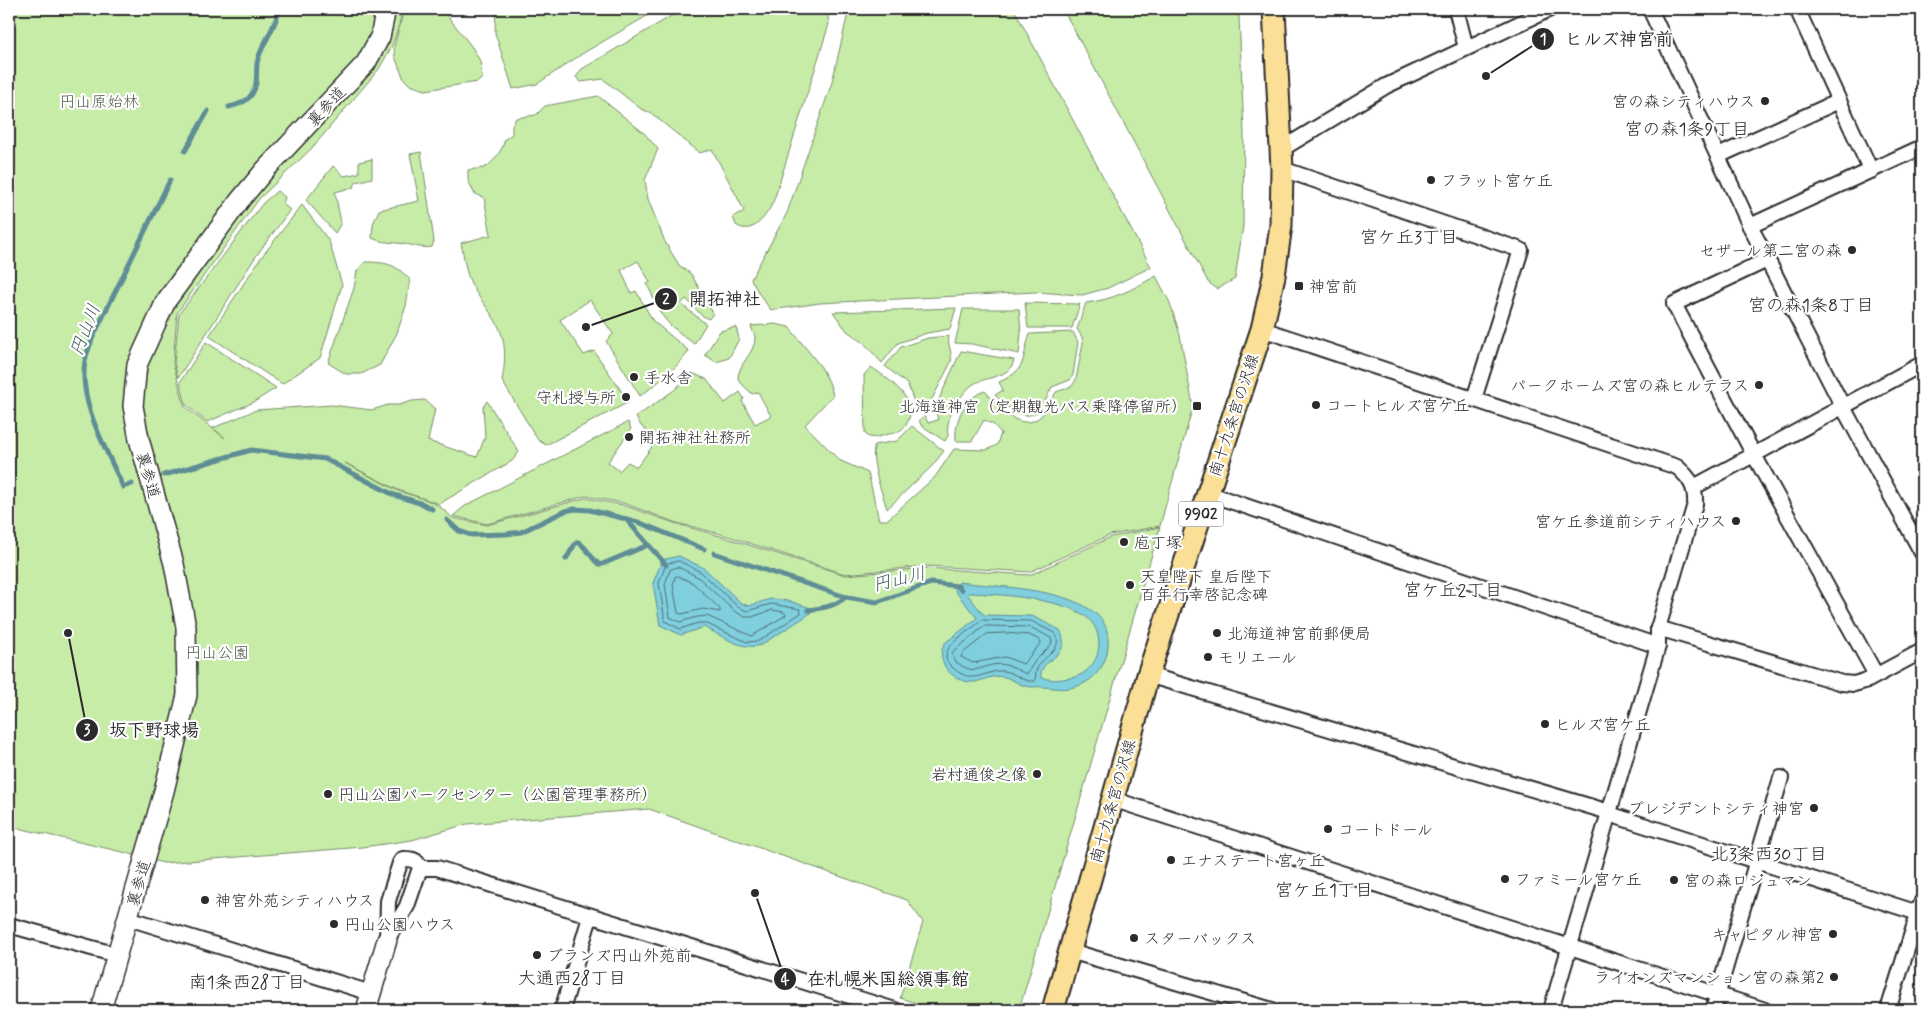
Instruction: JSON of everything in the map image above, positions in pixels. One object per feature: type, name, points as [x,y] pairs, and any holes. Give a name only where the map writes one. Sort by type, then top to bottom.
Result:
[{"type":"main road","name":"南十九条宮の沢線","points":[[1053,1010],[1148,675],[1262,328],[1274,276],[1281,225],[1281,160],[1274,9]]},
{"type":"street","name":"裏参道","points":[[101,1010],[164,791],[187,695],[186,627],[174,564],[139,439],[133,406],[137,365],[166,302],[240,200],[265,170],[366,63],[380,37],[386,9]]},
{"type":"street","points":[[1456,9],[1466,48]]},
{"type":"street","points":[[1281,160],[1386,86],[1550,9]]},
{"type":"street","points":[[1650,9],[1750,226],[1843,407],[1922,553]]},
{"type":"street","points":[[1797,9],[1871,171]]},
{"type":"street","points":[[1718,156],[1839,101]]},
{"type":"street","points":[[1750,226],[1922,147]]},
{"type":"street","points":[[1281,160],[1521,250],[1474,399]]},
{"type":"street","points":[[1767,260],[1674,304],[1754,455],[1876,675]]},
{"type":"street","points":[[1262,328],[1677,467],[1687,476],[1694,487],[1695,504],[1658,628],[1658,646],[1551,1010]]},
{"type":"street","points":[[1694,487],[1922,364]]},
{"type":"street","points":[[1208,493],[1658,646]]},
{"type":"street","points":[[1658,628],[1842,683],[1854,684],[1876,675],[1922,650]]},
{"type":"street","points":[[1148,675],[1609,813],[1757,862],[1920,907],[1888,1010]]},
{"type":"street","points":[[1713,1010],[1781,778]]},
{"type":"street","points":[[1112,799],[1765,1010]]},
{"type":"street","points":[[128,918],[369,1002],[387,940],[407,906],[420,868],[413,859],[403,859],[400,863],[388,901],[387,940]]},
{"type":"street","points":[[420,868],[437,868],[895,1010]]},
{"type":"street","points":[[562,1010],[590,917]]},
{"type":"street","points":[[9,925],[117,955]]},
{"type":"street","points":[[1070,951],[1272,1010]]},
{"type":"green space","name":"円山公園","points":[[9,9],[402,9],[392,46],[379,69],[313,147],[259,199],[177,313],[173,363],[185,407],[225,438],[213,428],[256,410],[332,405],[372,410],[388,405],[425,400],[435,409],[428,441],[477,457],[485,437],[483,407],[487,401],[519,452],[512,461],[439,504],[426,500],[439,506],[453,518],[487,525],[585,498],[623,505],[677,524],[845,575],[927,568],[1030,575],[1111,537],[1160,527],[1019,1010],[938,1010],[900,998],[923,922],[907,900],[649,809],[467,824],[412,840],[363,847],[163,863],[9,826]],"holes":[[[345,463],[398,490],[420,498],[398,491]]]},
{"type":"green space","points":[[404,9],[442,9],[472,47],[480,61],[482,78],[478,82],[425,90],[410,85],[404,79],[395,57],[394,47]]},
{"type":"green space","points":[[496,9],[659,9],[585,52],[537,84],[513,89],[495,33]]},
{"type":"green space","points":[[683,9],[827,9],[829,24],[775,197],[760,221],[755,226],[749,228],[736,225],[733,217],[744,210],[712,149],[700,153],[651,113],[641,109],[603,79],[581,82],[576,77],[582,69]]},
{"type":"green space","points":[[849,9],[1014,9],[1151,267],[1108,288],[1082,295],[1035,292],[820,303],[771,310],[751,279],[787,213],[832,82]]},
{"type":"green space","points":[[1063,9],[1169,9],[1178,11],[1214,9],[1239,16],[1244,132],[1243,226],[1235,279],[1217,289],[1208,282]]},
{"type":"green space","points":[[598,96],[644,133],[658,149],[645,180],[648,199],[665,242],[679,265],[691,274],[713,313],[709,319],[705,318],[686,299],[681,304],[706,324],[694,344],[670,325],[661,314],[647,284],[650,282],[638,261],[621,270],[631,293],[636,291],[653,321],[689,351],[673,369],[640,396],[606,341],[613,334],[590,300],[560,320],[584,355],[594,351],[629,402],[546,445],[538,440],[502,381],[505,356],[501,332],[472,286],[467,272],[461,243],[491,235],[484,198],[474,193],[468,180],[468,170],[484,168],[495,159],[505,139],[512,134],[512,125],[516,118],[536,115],[545,106]]},
{"type":"green space","points":[[421,152],[434,241],[432,247],[384,242],[372,238],[373,224],[379,210],[419,201],[410,154]]},
{"type":"green space","points":[[372,159],[372,178],[356,182],[354,187],[335,192],[341,223],[335,233],[306,200],[333,166],[344,176],[359,173],[359,162]]},
{"type":"green space","points":[[277,191],[285,197],[283,204],[290,210],[256,256],[178,378],[174,363],[179,314],[263,203]]},
{"type":"green space","points":[[302,205],[329,241],[342,285],[320,358],[282,384],[209,336],[260,259]]},
{"type":"green space","points":[[365,262],[395,267],[410,280],[406,306],[397,333],[380,365],[361,374],[346,374],[328,363],[354,288],[357,271]]},
{"type":"green space","points":[[1156,276],[1170,303],[1180,335],[1193,406],[1160,526],[1110,535],[1030,572],[927,566],[845,574],[721,534],[677,523],[623,503],[585,496],[487,524],[453,516],[465,506],[628,422],[631,429],[608,462],[619,471],[628,462],[637,467],[657,440],[641,426],[636,417],[673,391],[692,373],[706,379],[725,403],[740,392],[744,399],[742,401],[755,424],[771,416],[758,392],[752,394],[738,380],[738,374],[754,344],[755,337],[751,326],[775,324],[789,327],[821,367],[833,395],[805,425],[839,460],[868,473],[879,520],[887,520],[935,477],[954,449],[986,450],[997,445],[1001,433],[994,425],[984,420],[972,441],[956,441],[959,418],[962,410],[972,398],[985,391],[1010,416],[1026,422],[1034,421],[1044,413],[1056,392],[1070,387],[1076,379],[1083,343],[1077,329],[1086,303],[1122,293]]},
{"type":"green space","points":[[1025,303],[1080,304],[1072,328],[1028,328]]},
{"type":"green space","points":[[956,308],[950,329],[927,333],[898,343],[882,363],[864,343],[847,331],[833,312]]},
{"type":"green space","points":[[963,309],[1019,309],[1021,333],[1019,354],[972,344],[955,343]]},
{"type":"green space","points":[[736,327],[739,339],[729,358],[716,362],[705,355],[720,331]]},
{"type":"green space","points":[[1073,332],[1078,342],[1073,375],[1070,380],[1052,387],[1040,409],[1028,415],[1022,415],[1004,404],[995,395],[1003,390],[999,382],[1015,373],[1022,363],[1030,334]]},
{"type":"green space","points":[[949,336],[951,362],[929,405],[917,411],[908,385],[885,366],[901,347],[928,338]]},
{"type":"green space","points":[[206,342],[276,388],[254,402],[207,422],[186,405],[180,382]]},
{"type":"green space","points":[[961,351],[1014,360],[1008,371],[977,382],[964,393],[951,414],[948,436],[945,441],[921,425],[919,420],[925,416],[928,423],[938,420],[935,408]]},
{"type":"green space","points":[[871,367],[901,391],[910,407],[910,416],[902,429],[894,433],[872,438],[865,433],[864,375]]},
{"type":"green space","points":[[912,426],[944,451],[932,466],[887,509],[875,469],[874,445],[897,441]]},
{"type":"water","points":[[679,556],[704,568],[741,603],[749,606],[770,599],[789,601],[814,609],[808,615],[761,645],[747,646],[739,644],[704,627],[681,635],[660,625],[653,583],[662,560]]},
{"type":"water","points":[[959,582],[1011,587],[1066,598],[1082,605],[1099,616],[1106,628],[1108,641],[1105,660],[1098,672],[1087,682],[1071,688],[1027,687],[1001,676],[975,682],[960,680],[948,671],[944,665],[942,650],[945,643],[977,618],[955,591]],"holes":[[[967,594],[1030,598],[1075,610],[1085,616],[1096,628],[1099,644],[1095,660],[1085,672],[1077,676],[1055,680],[1041,677],[1045,666],[1063,646],[1060,630],[1032,616],[984,615]]]},
{"type":"waterway","name":"円山川","points":[[229,107],[245,101],[254,91],[257,63],[261,50],[275,23],[279,9]]},
{"type":"waterway","name":"円山川","points":[[185,151],[208,111]]},
{"type":"waterway","name":"円山川","points":[[132,484],[123,487],[95,426],[86,393],[85,361],[92,339],[170,180]]},
{"type":"waterway","name":"円山川","points":[[164,475],[251,450],[325,459],[394,495],[423,504],[432,509]]},
{"type":"waterway","name":"円山川","points":[[447,520],[459,531],[471,535],[506,534],[521,532],[565,511],[575,509],[590,510],[638,522],[704,549]]},
{"type":"waterway","points":[[626,519],[666,565]]},
{"type":"waterway","points":[[566,559],[578,542],[600,565],[648,545]]},
{"type":"waterway","name":"円山川","points":[[714,553],[846,597],[877,602],[931,583],[958,586],[961,590]]},
{"type":"waterway","points":[[808,610],[832,605],[846,597]]},
{"type":"place","name":"ヒルズ神宮前","points":[[1486,76]]},
{"type":"place","name":"宮の森シティハウス","points":[[1765,101]]},
{"type":"place","name":"フラット宮ケ丘","points":[[1431,180]]},
{"type":"place","name":"セザール第二宮の森","points":[[1852,250]]},
{"type":"place","name":"神宮前","points":[[1299,286]]},
{"type":"place","name":"開拓神社","points":[[586,327]]},
{"type":"place","name":"手水舎","points":[[634,377]]},
{"type":"place","name":"パークホームズ宮の森ヒルテラス","points":[[1759,385]]},
{"type":"place","name":"守札授与所","points":[[626,397]]},
{"type":"place","name":"コートヒルズ宮ケ丘","points":[[1316,405]]},
{"type":"place","name":"北海道神宮（定期観光バス乗降停留所）","points":[[1197,406]]},
{"type":"place","name":"開拓神社社務所","points":[[629,437]]},
{"type":"place","name":"宮ケ丘参道前シティハウス","points":[[1736,521]]},
{"type":"place","name":"庖丁塚","points":[[1124,542]]},
{"type":"place","name":"天皇陛下 皇后陛下 百年行幸啓記念碑","points":[[1130,585]]},
{"type":"place","name":"坂下野球場","points":[[68,633]]},
{"type":"place","name":"北海道神宮前郵便局","points":[[1217,633]]},
{"type":"place","name":"モリエール","points":[[1208,657]]},
{"type":"place","name":"ヒルズ宮ケ丘","points":[[1545,724]]},
{"type":"place","name":"岩村通俊之像","points":[[1037,774]]},
{"type":"place","name":"円山公園パークセンター（公園管理事務所）","points":[[328,794]]},
{"type":"place","name":"プレジデントシティ神宮","points":[[1814,808]]},
{"type":"place","name":"コートドール","points":[[1328,829]]},
{"type":"place","name":"エナステート宮ヶ丘","points":[[1171,860]]},
{"type":"place","name":"ファミール宮ケ丘","points":[[1505,879]]},
{"type":"place","name":"宮の森ロジュマン","points":[[1674,880]]},
{"type":"place","name":"在札幌米国総領事館","points":[[755,893]]},
{"type":"place","name":"神宮外苑シティハウス","points":[[205,900]]},
{"type":"place","name":"円山公園ハウス","points":[[334,924]]},
{"type":"place","name":"キャピタル神宮","points":[[1833,934]]},
{"type":"place","name":"スターバックス","points":[[1134,938]]},
{"type":"place","name":"ブランズ円山外苑前","points":[[537,955]]},
{"type":"place","name":"ライオンズマンション宮の森第2","points":[[1834,977]]},
{"type":"district","name":"宮の森1条9丁目","points":[[1687,129]]},
{"type":"district","name":"宮ケ丘3丁目","points":[[1409,237]]},
{"type":"district","name":"宮の森1条8丁目","points":[[1811,305]]},
{"type":"district","name":"宮ケ丘2丁目","points":[[1453,590]]},
{"type":"district","name":"北3条西30丁目","points":[[1769,854]]},
{"type":"district","name":"宮ケ丘1丁目","points":[[1324,890]]},
{"type":"district","name":"大通西28丁目","points":[[572,978]]},
{"type":"district","name":"南1条西28丁目","points":[[247,982]]},
{"type":"park label","name":"円山原始林","points":[[99,101]]}]
